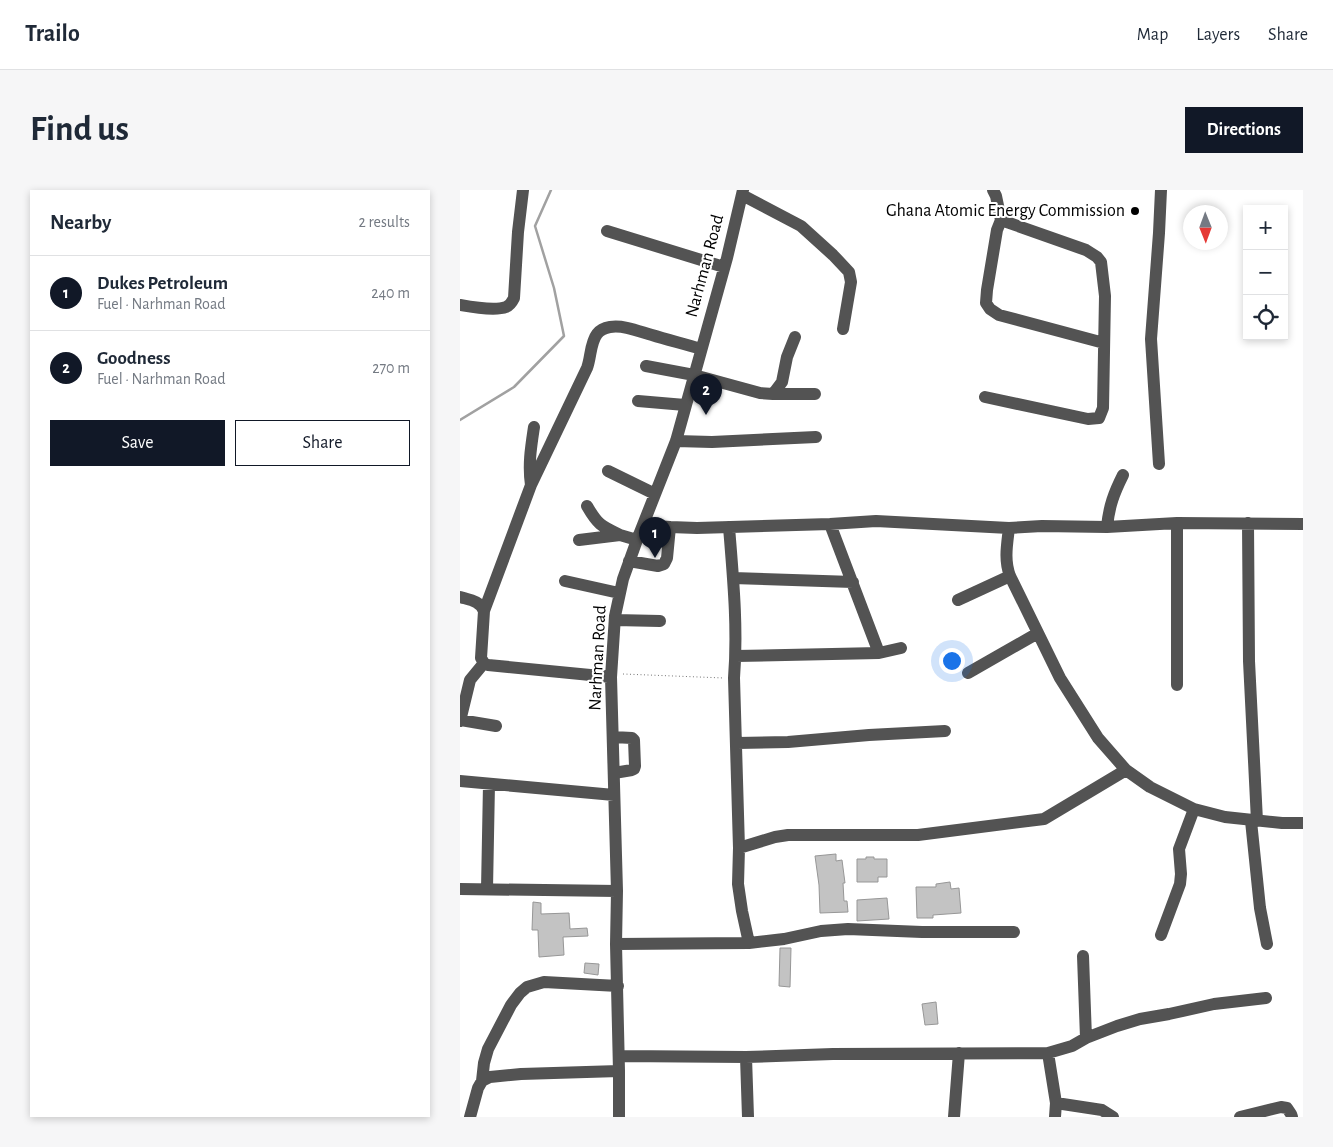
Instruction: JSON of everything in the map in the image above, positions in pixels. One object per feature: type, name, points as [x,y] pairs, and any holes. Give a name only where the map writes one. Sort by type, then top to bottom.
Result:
[{"type":"street","points":[[460,305],[499,309],[512,304],[523,190]]},
{"type":"street","points":[[993,190],[1001,220],[997,230],[987,290],[986,303],[990,309],[999,315],[1104,343]]},
{"type":"street","points":[[1159,464],[1151,339],[1161,190]]},
{"type":"street","points":[[743,192],[801,226],[849,272],[851,282],[843,330]]},
{"type":"street","name":"Narhman Road","points":[[619,1117],[617,891],[611,675],[615,620],[619,593],[636,540],[676,441],[743,192]]},
{"type":"street","points":[[985,397],[1088,419],[1099,418],[1103,408],[1105,296],[1100,262],[1097,257],[1086,250],[1001,220]]},
{"type":"street","points":[[607,231],[724,267]]},
{"type":"street","points":[[611,675],[488,665],[484,663],[481,658],[484,611],[530,485],[591,359],[595,337],[607,327],[617,326],[701,349]]},
{"type":"street","points":[[773,394],[782,382],[787,357],[795,337]]},
{"type":"street","points":[[646,366],[694,375],[751,391],[773,394],[815,394]]},
{"type":"street","points":[[638,401],[686,405]]},
{"type":"street","points":[[530,485],[529,455],[534,427]]},
{"type":"street","points":[[676,441],[712,442],[816,437]]},
{"type":"street","points":[[608,472],[655,494]]},
{"type":"street","points":[[1107,526],[1114,493],[1123,475]]},
{"type":"street","points":[[587,506],[595,520],[603,526],[620,535],[636,540]]},
{"type":"street","points":[[643,524],[670,527],[729,527],[876,521],[1009,528],[1177,523],[1303,524]]},
{"type":"street","points":[[1177,523],[1177,685]]},
{"type":"street","points":[[1248,523],[1249,661],[1254,821],[1260,908],[1267,944]]},
{"type":"street","points":[[830,524],[879,653]]},
{"type":"street","points":[[629,561],[658,566],[664,564],[667,558],[670,527]]},
{"type":"street","points":[[729,527],[736,656],[734,678],[737,742],[738,884],[749,943]]},
{"type":"street","points":[[1009,528],[1006,566],[1010,576],[1060,678],[1098,738],[1126,770],[1150,787],[1194,809],[1226,817],[1254,821],[1282,824],[1303,823]]},
{"type":"street","points":[[579,540],[620,535]]},
{"type":"street","points":[[958,600],[1010,576]]},
{"type":"street","points":[[733,578],[853,582]]},
{"type":"street","points":[[566,581],[619,593]]},
{"type":"street","points":[[460,597],[478,602],[484,611]]},
{"type":"street","points":[[615,620],[660,621]]},
{"type":"street","points":[[968,673],[1038,632]]},
{"type":"street","points":[[736,656],[879,653],[901,648]]},
{"type":"street","points":[[484,663],[470,680],[460,720],[496,726]]},
{"type":"street","points":[[737,742],[788,742],[945,731]]},
{"type":"street","points":[[613,737],[632,738],[634,740],[635,766],[632,770],[614,774]]},
{"type":"street","points":[[739,848],[788,835],[918,836],[1044,819],[1126,770]]},
{"type":"street","points":[[460,781],[614,795]]},
{"type":"street","points":[[487,889],[489,784]]},
{"type":"street","points":[[1161,935],[1180,884],[1179,849],[1194,809]]},
{"type":"street","points":[[460,889],[617,891]]},
{"type":"street","points":[[616,944],[749,943],[784,939],[821,931],[848,929],[922,932],[1014,932]]},
{"type":"street","points":[[1083,956],[1086,1038]]},
{"type":"street","points":[[470,1117],[478,1088],[482,1081],[488,1050],[511,1005],[520,993],[527,987],[544,982],[618,986]]},
{"type":"street","points":[[619,1056],[746,1057],[1048,1053],[1072,1046],[1086,1038],[1140,1019],[1214,1004],[1266,998]]},
{"type":"street","points":[[954,1117],[959,1053]]},
{"type":"street","points":[[1048,1053],[1056,1103],[1055,1117]]},
{"type":"street","points":[[746,1057],[748,1117]]},
{"type":"street","points":[[482,1081],[490,1077],[521,1074],[619,1071]]},
{"type":"street","points":[[1056,1103],[1102,1110],[1114,1117]]},
{"type":"street","points":[[1240,1117],[1281,1107],[1287,1108],[1292,1117]]},
{"type":"path","points":[[611,675],[734,678]]},
{"type":"building","points":[[836,854],[836,861],[842,860],[845,883],[843,883],[844,901],[847,901],[848,912],[820,913],[815,856]]},
{"type":"building","points":[[866,857],[887,859],[887,877],[878,877],[878,882],[857,882],[857,859],[866,859]]},
{"type":"building","points":[[950,882],[951,889],[959,888],[961,913],[933,915],[933,918],[917,918],[916,887],[936,887],[936,884]]},
{"type":"building","points":[[887,898],[889,919],[857,921],[857,900]]},
{"type":"building","points":[[533,902],[541,903],[541,914],[569,913],[570,929],[587,928],[588,936],[563,937],[564,955],[539,957],[538,930],[532,930]]},
{"type":"building","points":[[780,948],[791,948],[790,987],[779,986]]},
{"type":"building","points":[[585,963],[599,964],[598,975],[584,973]]},
{"type":"building","points":[[936,1002],[938,1024],[925,1025],[922,1004]]},
{"type":"waterway","points":[[460,420],[514,387],[564,336],[554,288],[535,226],[551,190]]},
{"type":"place","name":"Ghana Atomic Energy Commission","points":[[1135,211]]},
{"type":"place","name":"Goodness","points":[[706,415]]},
{"type":"place","name":"Dukes Petroleum","points":[[655,558]]}]
